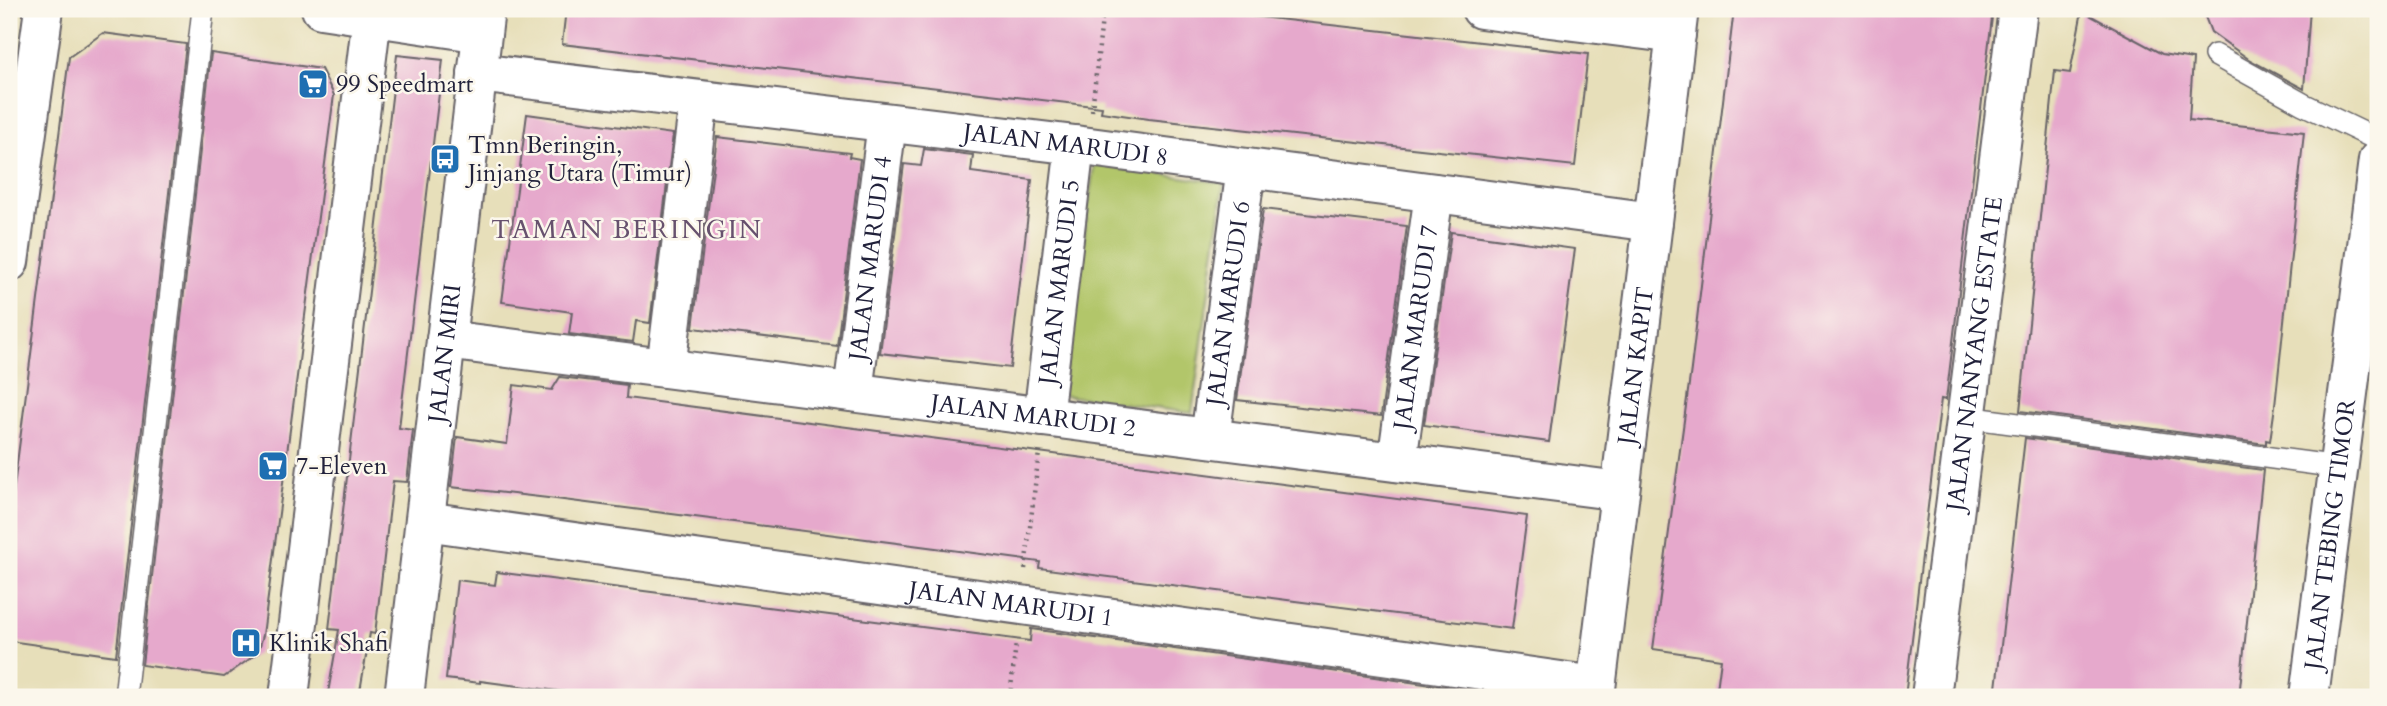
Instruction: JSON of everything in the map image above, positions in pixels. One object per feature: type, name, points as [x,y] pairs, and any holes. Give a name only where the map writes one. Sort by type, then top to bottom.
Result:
[{"type":"street","points":[[9,262],[16,150],[44,9]]},
{"type":"street","points":[[321,9],[372,16],[483,21]]},
{"type":"street","points":[[1481,9],[1677,21]]},
{"type":"street","name":"JALAN NANYANG ESTATE","points":[[1931,697],[2018,9]]},
{"type":"street","points":[[289,697],[372,16]]},
{"type":"street","name":"JALAN MIRI","points":[[404,697],[483,21]]},
{"type":"street","name":"JALAN KAPIT","points":[[1596,692],[1677,21]]},
{"type":"street","name":"JALAN MARUDI 8","points":[[477,73],[1074,145],[1653,222]]},
{"type":"street","points":[[667,368],[699,100]]},
{"type":"street","name":"JALAN MARUDI 4","points":[[853,392],[887,124]]},
{"type":"street","name":"JALAN MARUDI 5","points":[[1043,416],[1074,145]]},
{"type":"street","name":"JALAN TEBING TIMOR","points":[[2309,697],[2378,160]]},
{"type":"street","name":"JALAN MARUDI 6","points":[[1210,438],[1246,168]]},
{"type":"street","name":"JALAN MARUDI 7","points":[[1397,462],[1434,193]]},
{"type":"street","name":"JALAN MARUDI 2","points":[[446,340],[1620,491]]},
{"type":"street","name":"JALAN MARUDI 1","points":[[425,521],[1021,605],[1596,692]]},
{"type":"lane","points":[[125,697],[203,9]]},
{"type":"lane","points":[[2215,55],[2303,104],[2378,140]]},
{"type":"lane","points":[[1966,417],[2339,467]]},
{"type":"path","points":[[1074,145],[1091,116],[1102,9]]},
{"type":"path","points":[[1010,697],[1043,416]]},
{"type":"green space","points":[[1094,165],[1224,183],[1192,413],[1062,395]]},
{"type":"building","points":[[566,9],[1189,9],[1588,54],[1575,166],[1149,119],[1101,112],[1102,107],[562,44]]},
{"type":"building","points":[[1734,9],[1993,9],[1946,400],[1941,399],[1905,697],[1716,697],[1721,659],[1653,649],[1691,369]]},
{"type":"building","points":[[2202,9],[2310,9],[2304,89],[2250,60],[2211,32]]},
{"type":"building","points":[[2082,11],[2162,54],[2193,59],[2189,120],[2304,132],[2275,406],[2270,441],[2266,440],[2266,444],[2020,411],[2055,71],[2070,73]]},
{"type":"building","points":[[103,33],[186,44],[116,656],[9,641],[9,526],[69,57]]},
{"type":"building","points":[[211,53],[321,69],[334,95],[263,635],[258,653],[224,677],[142,665]]},
{"type":"building","points":[[397,55],[443,60],[399,428],[413,430],[407,482],[393,481],[375,634],[370,633],[359,697],[351,697],[328,693],[339,630],[329,629]]},
{"type":"building","points":[[527,114],[673,134],[650,323],[636,321],[633,342],[569,334],[572,312],[502,302]]},
{"type":"building","points":[[717,137],[850,153],[849,157],[860,159],[837,346],[693,328]]},
{"type":"building","points":[[924,149],[973,155],[971,172],[1032,180],[1010,368],[880,353],[904,164],[921,166]]},
{"type":"building","points":[[1263,209],[1407,226],[1381,416],[1237,400]]},
{"type":"building","points":[[1451,232],[1575,249],[1549,442],[1424,425]]},
{"type":"building","points":[[560,377],[627,385],[626,398],[1527,516],[1512,629],[1039,568],[1040,562],[951,550],[451,487],[457,437],[507,444],[514,385],[552,390]]},
{"type":"building","points":[[2025,438],[2263,470],[2239,697],[1995,697]]},
{"type":"building","points":[[497,572],[1030,641],[1031,629],[1453,688],[1452,697],[604,697],[446,679],[457,580],[495,585]]},
{"type":"place","name":"99 Speedmart","points":[[313,84]]},
{"type":"place","name":"Tmn Beringin, Jinjang Utara (Timur)","points":[[445,159]]},
{"type":"place","name":"7-Eleven","points":[[273,466]]},
{"type":"place","name":"Klinik Shafi","points":[[246,643]]},
{"type":"district","name":"TAMAN BERINGIN","points":[[627,229]]}]
